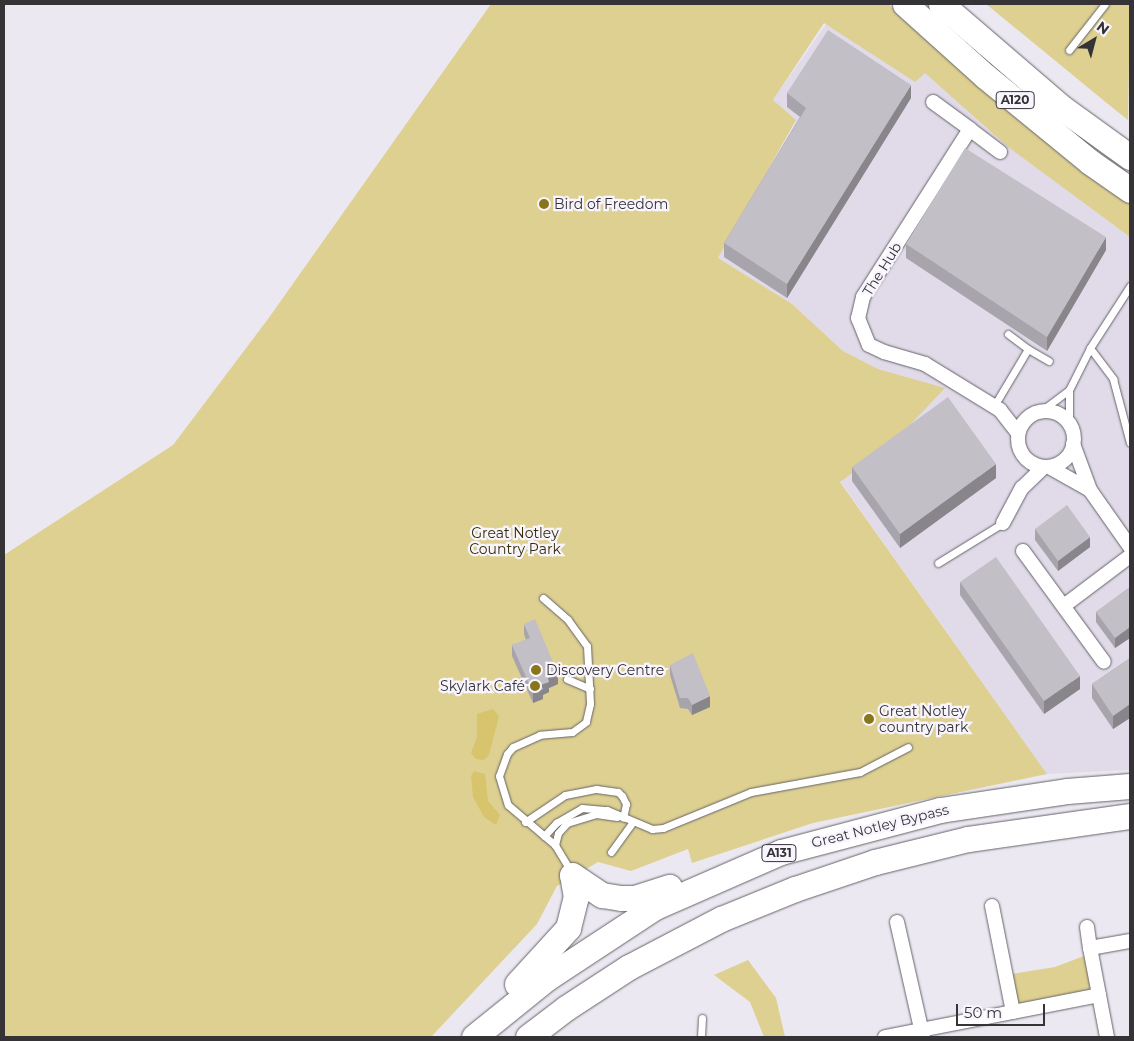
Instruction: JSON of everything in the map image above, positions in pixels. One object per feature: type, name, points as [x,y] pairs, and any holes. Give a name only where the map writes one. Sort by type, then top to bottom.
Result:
[{"type":"highway","name":"A120","points":[[905,4],[985,76],[1090,162],[1130,190]]},
{"type":"highway","name":"A120","points":[[941,4],[1062,108],[1130,157]]},
{"type":"highway","name":"Great Notley Bypass","points":[[474,1037],[547,978],[655,907],[781,852],[940,810],[1067,791],[1130,786]]},
{"type":"highway","points":[[528,1037],[566,1008],[630,967],[721,920],[796,889],[875,862],[968,839],[1130,816]]},
{"type":"highway","points":[[572,875],[602,895],[635,898],[781,852]]},
{"type":"highway","points":[[468,1037],[554,948],[568,928],[576,898],[572,875]]},
{"type":"street","points":[[933,102],[1000,152]]},
{"type":"street","name":"The Hub","points":[[970,129],[863,297],[858,318],[869,345],[884,352],[925,364],[997,408],[1018,433]]},
{"type":"street","name":"The Hub","points":[[997,408],[1037,412]]},
{"type":"street","points":[[1022,488],[1023,456],[1018,433],[1021,425],[1037,412],[1057,413],[1069,423],[1073,444],[1090,490],[1128,540]]},
{"type":"street","points":[[1003,523],[1022,488],[1047,467],[1065,459],[1073,444]]},
{"type":"street","points":[[1023,456],[1033,464],[1047,467],[1090,490]]},
{"type":"street","points":[[1023,551],[1065,605],[1104,662]]},
{"type":"street","points":[[1065,605],[1130,556]]},
{"type":"street","points":[[992,906],[1013,1012]]},
{"type":"street","points":[[897,922],[922,1034]]},
{"type":"street","points":[[1087,927],[1107,1037]]},
{"type":"street","points":[[1090,948],[1130,941]]},
{"type":"street","points":[[885,1037],[922,1034],[1013,1012],[1099,995]]},
{"type":"lane","points":[[1069,50],[1105,4]]},
{"type":"lane","points":[[1069,423],[1069,390],[1090,348],[1130,286]]},
{"type":"lane","points":[[1008,334],[1028,349],[1049,361]]},
{"type":"lane","points":[[1090,348],[1113,379],[1130,443]]},
{"type":"lane","points":[[997,408],[1028,349]]},
{"type":"lane","points":[[1037,412],[1069,390]]},
{"type":"lane","points":[[938,563],[1003,523]]},
{"type":"lane","points":[[543,598],[584,638],[590,704],[582,726],[568,733],[530,738],[506,754],[499,776],[502,791],[508,805],[525,822],[555,845],[572,875]]},
{"type":"lane","points":[[567,679],[590,689]]},
{"type":"lane","points":[[544,836],[556,823],[582,808],[607,810],[652,829],[663,828],[751,792],[860,772],[908,747]]},
{"type":"lane","points":[[525,822],[565,795],[596,788],[618,792],[622,796],[626,804],[623,818]]},
{"type":"lane","points":[[555,845],[558,833],[567,823],[596,814],[623,818]]},
{"type":"lane","points":[[611,852],[633,822]]},
{"type":"lane","points":[[701,1037],[702,1018]]},
{"type":"shaded area","points":[[840,4],[887,4],[1130,215],[1130,770],[1047,774],[840,481],[891,445],[944,388],[878,369],[843,351],[792,304],[718,258],[796,121],[773,100]]},
{"type":"shaded area","points":[[493,709],[499,716],[489,755],[484,760],[476,759],[471,753],[477,737],[477,714]]},
{"type":"shaded area","points":[[474,771],[485,774],[488,801],[500,815],[496,825],[484,817],[473,797],[471,776]]},
{"type":"green space","name":"Great Notley Country Park","points":[[491,4],[888,4],[1020,121],[1130,202],[1130,237],[1007,146],[925,73],[915,82],[824,23],[773,100],[796,120],[718,258],[792,304],[843,351],[878,369],[945,388],[891,445],[840,482],[1047,774],[813,823],[692,863],[688,849],[631,871],[598,862],[557,886],[537,924],[431,1037],[4,1037],[4,555],[173,445],[268,319]]},
{"type":"green space","points":[[986,4],[1130,4],[1128,120],[1108,104]]},
{"type":"green space","points":[[1092,953],[1099,995],[1013,1012],[1006,975],[1055,967]]},
{"type":"green space","points":[[748,960],[776,998],[785,1037],[764,1037],[750,1002],[714,975]]},
{"type":"building","points":[[828,30],[911,85],[787,284],[724,243],[806,108],[787,93]]},
{"type":"building","points":[[965,148],[1106,237],[1047,337],[906,244]]},
{"type":"building","points":[[948,397],[996,464],[900,534],[852,467]]},
{"type":"building","points":[[1067,505],[1090,537],[1058,561],[1035,529]]},
{"type":"building","points":[[996,557],[1080,676],[1044,701],[960,582]]},
{"type":"building","points":[[1130,587],[1130,627],[1115,638],[1096,612]]},
{"type":"building","name":"Discovery Centre","points":[[535,619],[558,674],[548,678],[549,682],[541,685],[543,689],[533,693],[512,645],[530,638],[524,624]]},
{"type":"building","points":[[693,653],[710,696],[692,705],[688,698],[680,698],[670,665]]},
{"type":"building","points":[[1130,658],[1130,704],[1113,716],[1092,684]]},
{"type":"place","name":"Bird of Freedom","points":[[544,204]]},
{"type":"place","name":"Discovery Centre","points":[[536,670]]},
{"type":"place","name":"Skylark Café","points":[[535,686]]},
{"type":"place","name":"Great Notley country park","points":[[869,719]]}]
